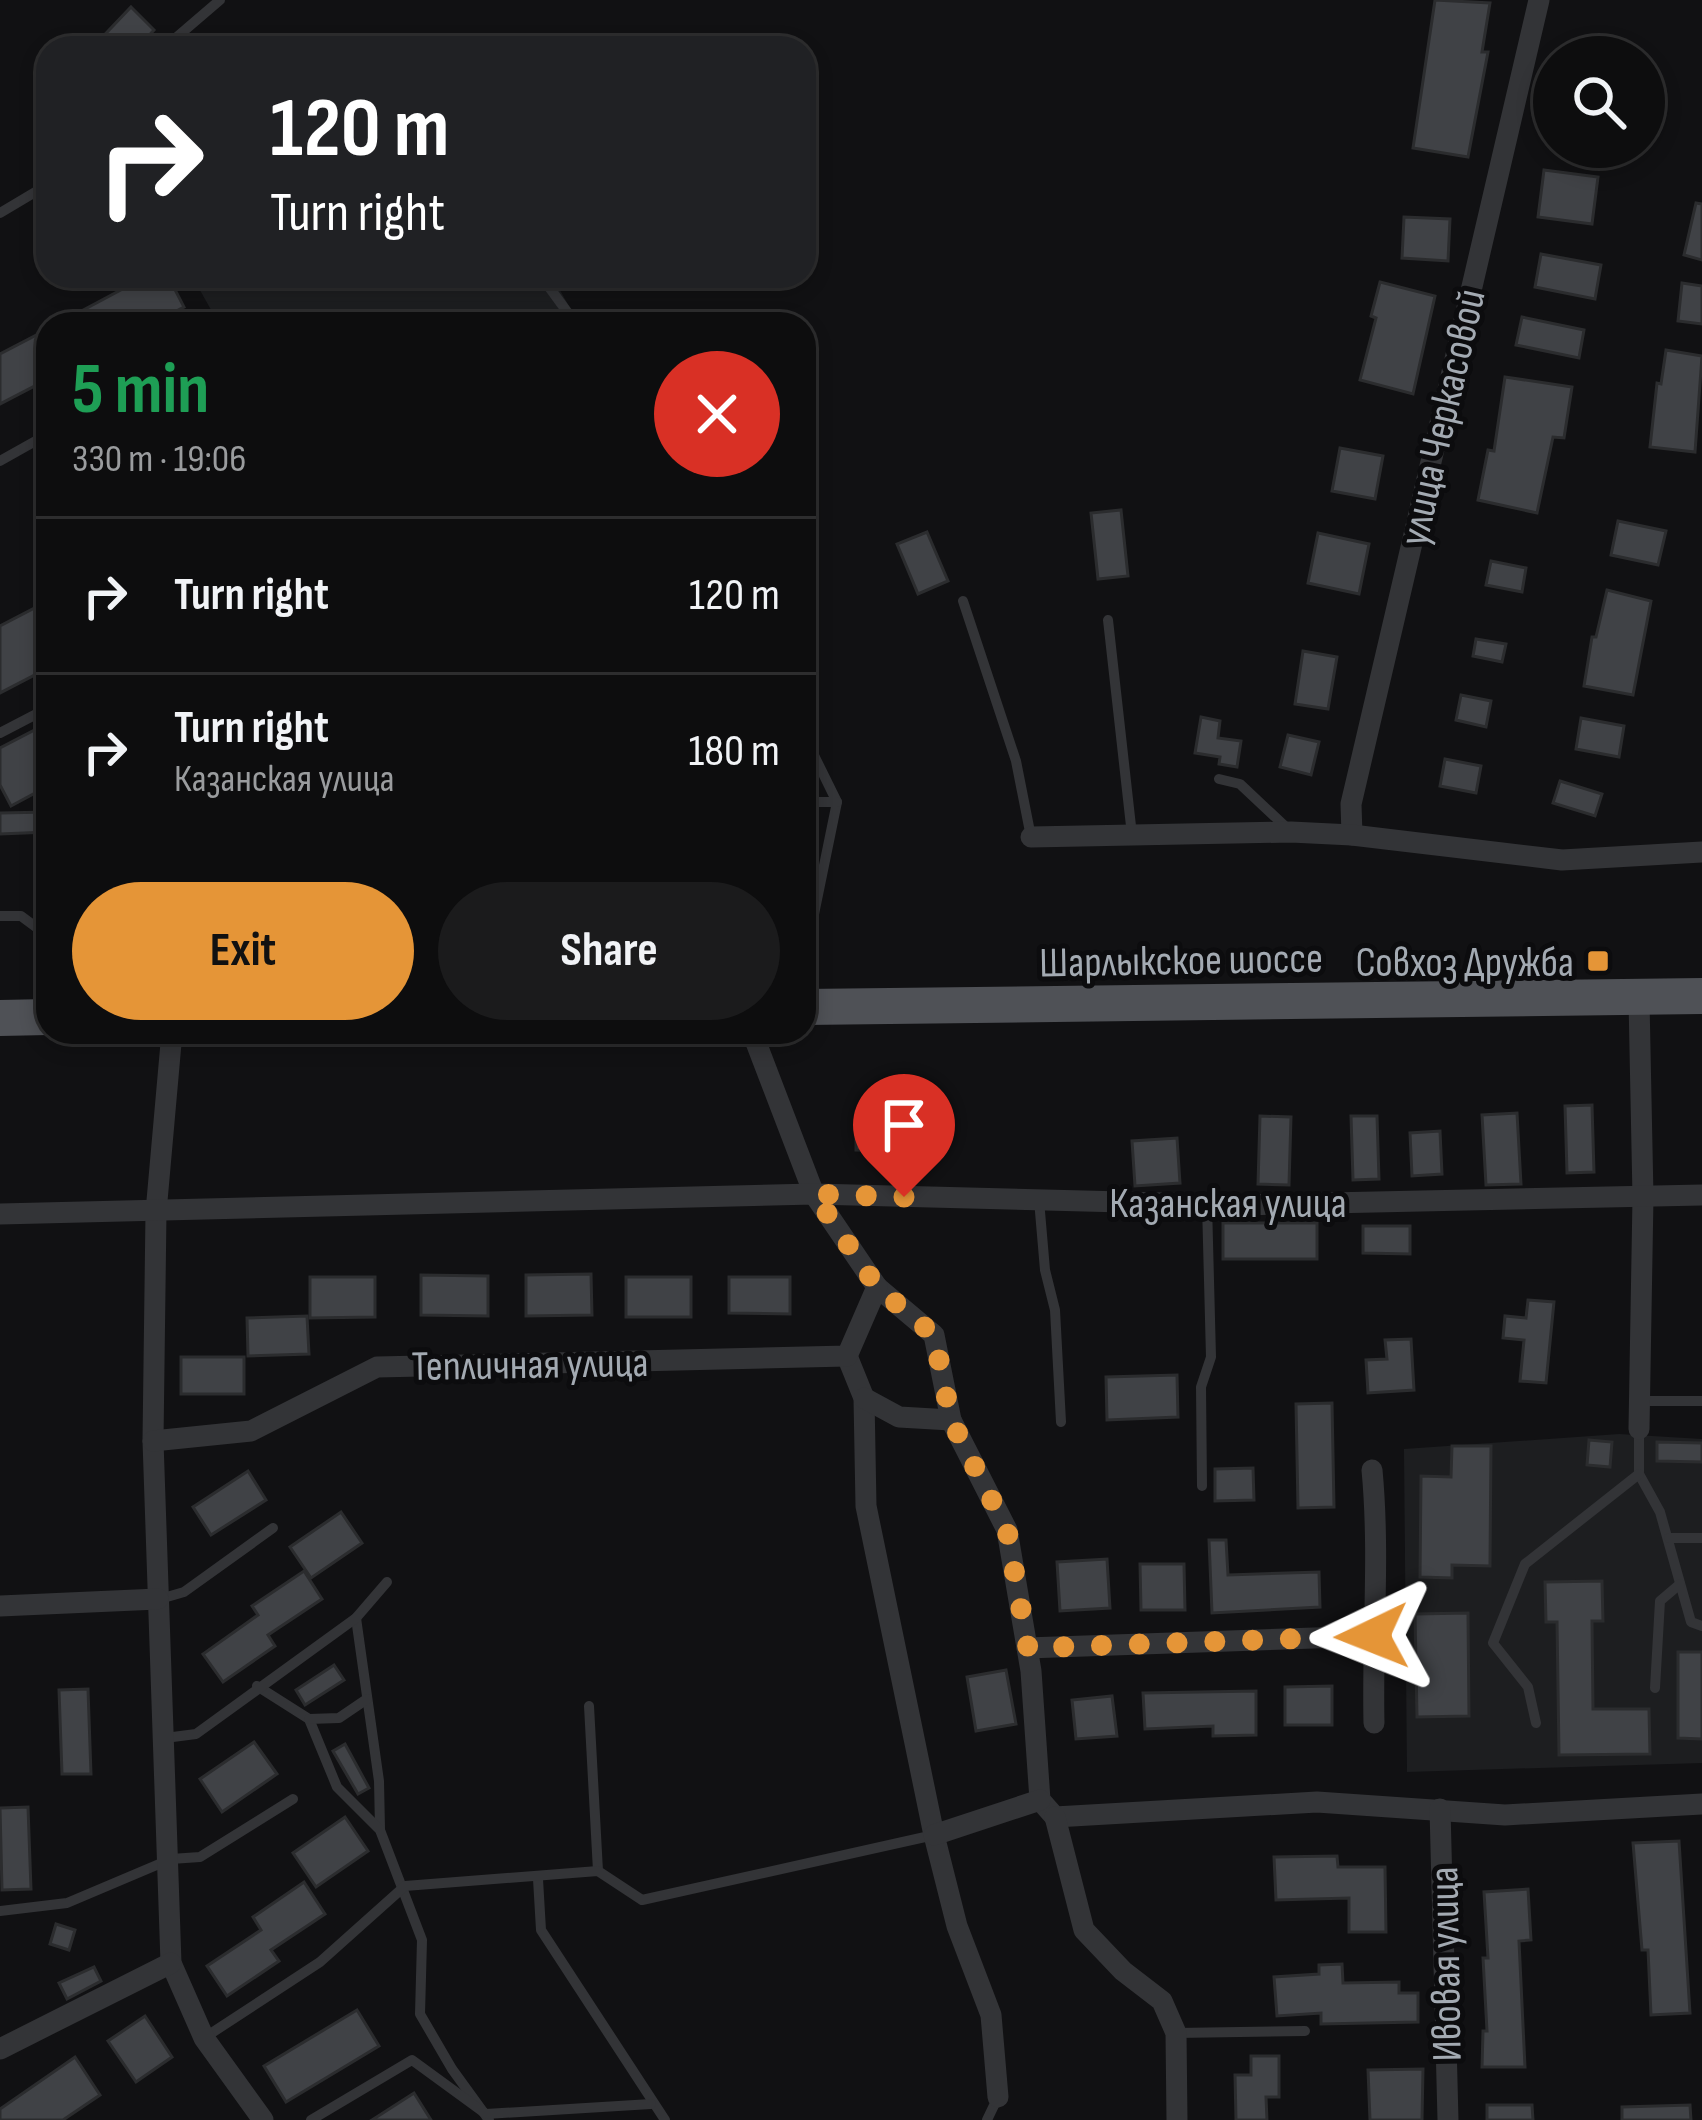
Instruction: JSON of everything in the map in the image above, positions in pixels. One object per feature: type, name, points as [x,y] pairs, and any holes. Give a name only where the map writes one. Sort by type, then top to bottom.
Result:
[{"type":"main road","name":"Шарлыкское шоссе","points":[[816,1007],[1702,996]]},
{"type":"main road","points":[[0,1018],[36,1017]]},
{"type":"street","name":"улица Черкасовой","points":[[1352,835],[1357,781],[1539,0]]},
{"type":"street","points":[[1030,837],[1292,832],[1562,860],[1702,852]]},
{"type":"street","points":[[1639,1000],[1643,1197],[1639,1429]]},
{"type":"street","points":[[171,1044],[156,1212],[153,1441],[171,1963],[204,2038],[263,2120]]},
{"type":"street","points":[[757,1044],[814,1194],[877,1287],[934,1335],[951,1420],[1007,1530],[1028,1648],[1047,1809],[1084,1930],[1123,1971],[1162,2001],[1176,2032],[1178,2120]]},
{"type":"street","name":"Казанская улица","points":[[0,1214],[814,1194],[1207,1204],[1702,1195]]},
{"type":"street","points":[[877,1287],[847,1357],[864,1398],[866,1506],[934,1835],[957,1926],[991,2015],[998,2097]]},
{"type":"street","name":"Тепличная улица","points":[[153,1441],[250,1431],[376,1366],[847,1357]]},
{"type":"street","points":[[864,1398],[899,1417],[951,1420]]},
{"type":"street","points":[[1372,1470],[1377,1520],[1374,1724]]},
{"type":"street","points":[[0,1606],[158,1599]]},
{"type":"street","points":[[1028,1648],[1372,1636]]},
{"type":"street","points":[[934,1835],[1047,1809],[1317,1802],[1505,1815],[1702,1804]]},
{"type":"street","name":"Ивовая улица","points":[[1440,1809],[1448,2120]]},
{"type":"street","points":[[0,2049],[171,1963]]},
{"type":"lane","points":[[178,36],[220,0]]},
{"type":"lane","points":[[0,212],[36,191]]},
{"type":"lane","points":[[0,461],[36,441]]},
{"type":"lane","points":[[963,601],[1016,760],[1030,837]]},
{"type":"lane","points":[[1108,620],[1132,835]]},
{"type":"lane","points":[[0,733],[36,714]]},
{"type":"lane","points":[[816,759],[837,802],[816,904]]},
{"type":"lane","points":[[1219,779],[1240,784],[1292,832]]},
{"type":"lane","points":[[816,802],[837,802]]},
{"type":"lane","points":[[0,916],[21,916],[36,928]]},
{"type":"lane","points":[[1040,1200],[1045,1270],[1055,1310],[1061,1422]]},
{"type":"lane","points":[[1202,1486],[1202,1387],[1210,1357],[1207,1204]]},
{"type":"lane","points":[[1639,1401],[1702,1401]]},
{"type":"lane","points":[[1639,1429],[1639,1474],[1660,1512],[1691,1622],[1702,1626]]},
{"type":"lane","points":[[1536,1724],[1528,1687],[1493,1643],[1525,1564],[1639,1474]]},
{"type":"lane","points":[[158,1599],[184,1592],[273,1528]]},
{"type":"lane","points":[[1669,1538],[1702,1538]]},
{"type":"lane","points":[[165,1738],[196,1734],[356,1618],[387,1582]]},
{"type":"lane","points":[[1655,1688],[1660,1601],[1679,1584]]},
{"type":"lane","points":[[356,1618],[379,1781],[380,1830]]},
{"type":"lane","points":[[257,1686],[309,1719],[339,1718],[367,1699]]},
{"type":"lane","points":[[589,1706],[598,1871]]},
{"type":"lane","points":[[309,1719],[337,1787],[380,1830],[405,1886],[422,1940],[420,2014],[488,2117]]},
{"type":"lane","points":[[0,1910],[67,1903],[171,1859],[200,1857],[293,1799]]},
{"type":"lane","points":[[204,2038],[320,1962],[405,1886],[598,1871],[642,1900],[934,1835]]},
{"type":"lane","points":[[538,1879],[541,1930],[665,2120]]},
{"type":"lane","points":[[1176,2032],[1305,2031]]},
{"type":"lane","points":[[311,2120],[412,2060],[488,2117],[651,2104]]},
{"type":"lane","points":[[987,2120],[998,2097]]},
{"type":"shaded area","points":[[199,288],[559,288],[572,312],[212,312]]},
{"type":"shaded area","points":[[1619,1434],[1702,1439],[1702,1763],[1407,1772],[1404,1449]]},
{"type":"building","points":[[1435,0],[1490,3],[1482,52],[1488,52],[1468,157],[1413,148]]},
{"type":"building","points":[[131,7],[154,30],[148,36],[103,36]]},
{"type":"building","points":[[1544,170],[1598,177],[1592,224],[1538,217]]},
{"type":"building","points":[[1696,203],[1702,204],[1702,260],[1684,255]]},
{"type":"building","points":[[1404,217],[1450,219],[1448,261],[1402,258]]},
{"type":"building","points":[[1541,254],[1601,265],[1595,299],[1535,287]]},
{"type":"building","points":[[1380,282],[1435,296],[1413,394],[1360,380]]},
{"type":"building","points":[[1682,283],[1702,286],[1702,324],[1678,321]]},
{"type":"building","points":[[124,288],[174,288],[184,307],[174,312],[80,312]]},
{"type":"building","points":[[1522,317],[1584,330],[1579,358],[1516,345]]},
{"type":"building","points":[[36,335],[36,385],[0,404],[0,354]]},
{"type":"building","points":[[1666,350],[1702,356],[1695,452],[1650,447]]},
{"type":"building","points":[[1505,377],[1572,387],[1564,438],[1553,437],[1537,513],[1478,500],[1488,450],[1494,451]]},
{"type":"building","points":[[1340,448],[1383,456],[1375,499],[1332,491]]},
{"type":"building","points":[[1121,510],[1128,576],[1098,579],[1091,513]]},
{"type":"building","points":[[1618,521],[1666,531],[1658,565],[1611,555]]},
{"type":"building","points":[[927,532],[948,581],[918,594],[897,544]]},
{"type":"building","points":[[1318,533],[1369,544],[1359,594],[1308,583]]},
{"type":"building","points":[[1491,561],[1526,568],[1522,592],[1486,585]]},
{"type":"building","points":[[1607,590],[1651,601],[1633,695],[1584,686],[1592,637],[1596,637]]},
{"type":"building","points":[[36,607],[36,674],[0,693],[0,626]]},
{"type":"building","points":[[1476,639],[1506,644],[1502,662],[1473,656]]},
{"type":"building","points":[[1303,651],[1337,657],[1328,709],[1295,704]]},
{"type":"building","points":[[1461,695],[1491,701],[1486,727],[1456,720]]},
{"type":"building","points":[[1201,717],[1220,721],[1218,738],[1241,741],[1237,767],[1219,764],[1220,757],[1195,753]]},
{"type":"building","points":[[1581,718],[1624,726],[1619,757],[1576,749]]},
{"type":"building","points":[[36,729],[36,792],[11,806],[0,785],[0,748]]},
{"type":"building","points":[[1288,735],[1319,742],[1311,775],[1280,767]]},
{"type":"building","points":[[1445,759],[1481,766],[1476,793],[1440,786]]},
{"type":"building","points":[[1560,781],[1602,794],[1595,816],[1553,803]]},
{"type":"building","points":[[36,812],[36,832],[0,834],[0,813]]},
{"type":"building","points":[[1592,1105],[1594,1172],[1567,1173],[1565,1106]]},
{"type":"building","points":[[856,1112],[894,1113],[894,1151],[856,1150]]},
{"type":"building","points":[[1517,1113],[1521,1184],[1486,1185],[1482,1115]]},
{"type":"building","points":[[1260,1116],[1291,1117],[1289,1185],[1258,1184]]},
{"type":"building","points":[[1351,1116],[1377,1116],[1379,1179],[1353,1180]]},
{"type":"building","points":[[1440,1131],[1442,1174],[1412,1176],[1410,1133]]},
{"type":"building","points":[[1177,1138],[1180,1183],[1135,1186],[1132,1141]]},
{"type":"building","points":[[1223,1223],[1317,1223],[1317,1259],[1223,1259]]},
{"type":"building","points":[[1363,1226],[1410,1226],[1410,1254],[1363,1253]]},
{"type":"building","points":[[591,1274],[592,1315],[526,1316],[526,1275]]},
{"type":"building","points":[[421,1275],[488,1276],[488,1316],[421,1315]]},
{"type":"building","points":[[310,1277],[375,1277],[375,1317],[310,1318]]},
{"type":"building","points":[[626,1277],[691,1277],[691,1317],[626,1317]]},
{"type":"building","points":[[729,1277],[790,1277],[790,1314],[729,1313]]},
{"type":"building","points":[[1528,1300],[1554,1302],[1546,1383],[1520,1381],[1524,1340],[1503,1338],[1505,1316],[1526,1318]]},
{"type":"building","points":[[307,1316],[309,1354],[248,1356],[247,1318]]},
{"type":"building","points":[[1411,1339],[1414,1390],[1368,1393],[1366,1360],[1387,1359],[1385,1340]]},
{"type":"building","points":[[181,1357],[244,1357],[244,1394],[181,1394]]},
{"type":"building","points":[[1177,1375],[1178,1417],[1107,1420],[1106,1377]]},
{"type":"building","points":[[1332,1403],[1334,1507],[1298,1508],[1296,1404]]},
{"type":"building","points":[[1589,1440],[1612,1442],[1610,1467],[1587,1465]]},
{"type":"building","points":[[1657,1442],[1702,1443],[1702,1462],[1657,1461]]},
{"type":"building","points":[[1452,1446],[1491,1446],[1490,1566],[1452,1565],[1452,1578],[1420,1577],[1421,1476],[1451,1477]]},
{"type":"building","points":[[1253,1468],[1254,1500],[1215,1501],[1215,1469]]},
{"type":"building","points":[[248,1471],[266,1500],[211,1535],[193,1507]]},
{"type":"building","points":[[341,1512],[362,1543],[311,1578],[290,1547]]},
{"type":"building","points":[[1209,1540],[1226,1540],[1228,1575],[1319,1572],[1320,1607],[1212,1613]]},
{"type":"building","points":[[1107,1559],[1110,1608],[1060,1611],[1057,1562]]},
{"type":"building","points":[[1140,1564],[1184,1564],[1185,1610],[1141,1610]]},
{"type":"building","points":[[304,1571],[322,1599],[268,1635],[275,1646],[223,1682],[203,1654],[258,1615],[252,1606]]},
{"type":"building","points":[[1602,1581],[1603,1621],[1592,1621],[1593,1709],[1649,1709],[1650,1754],[1559,1755],[1557,1622],[1546,1622],[1545,1582]]},
{"type":"building","points":[[1468,1613],[1469,1716],[1417,1717],[1415,1614]]},
{"type":"building","points":[[1678,1652],[1702,1652],[1702,1739],[1678,1738]]},
{"type":"building","points":[[334,1665],[344,1680],[305,1705],[296,1690]]},
{"type":"building","points":[[1006,1670],[1016,1724],[976,1731],[967,1677]]},
{"type":"building","points":[[1332,1686],[1332,1725],[1285,1725],[1285,1687]]},
{"type":"building","points":[[88,1689],[91,1774],[62,1774],[59,1690]]},
{"type":"building","points":[[1256,1691],[1256,1735],[1213,1736],[1213,1726],[1145,1729],[1143,1693]]},
{"type":"building","points":[[1112,1696],[1117,1736],[1076,1739],[1072,1700]]},
{"type":"building","points":[[254,1742],[277,1774],[222,1812],[200,1779]]},
{"type":"building","points":[[345,1744],[369,1788],[358,1794],[333,1751]]},
{"type":"building","points":[[28,1807],[31,1889],[2,1890],[0,1808]]},
{"type":"building","points":[[345,1817],[368,1851],[316,1887],[293,1853]]},
{"type":"building","points":[[1679,1841],[1690,2013],[1651,2015],[1648,1950],[1642,1950],[1633,1843]]},
{"type":"building","points":[[1337,1856],[1338,1867],[1385,1867],[1386,1932],[1349,1932],[1349,1898],[1276,1900],[1274,1857]]},
{"type":"building","points":[[304,1882],[325,1914],[271,1950],[279,1961],[227,1996],[207,1966],[261,1930],[253,1917]]},
{"type":"building","points":[[1528,1889],[1531,1940],[1519,1941],[1525,2067],[1482,2067],[1483,2031],[1487,2031],[1483,1958],[1488,1958],[1484,1892]]},
{"type":"building","points":[[56,1924],[75,1930],[69,1950],[50,1944]]},
{"type":"building","points":[[1342,1964],[1343,1983],[1399,1982],[1399,1993],[1418,1993],[1418,2022],[1321,2024],[1321,2013],[1277,2016],[1274,1977],[1319,1974],[1319,1965]]},
{"type":"building","points":[[94,1967],[101,1981],[67,1999],[59,1983]]},
{"type":"building","points":[[357,2010],[379,2046],[286,2102],[264,2066]]},
{"type":"building","points":[[145,2016],[172,2057],[136,2082],[108,2041]]},
{"type":"building","points":[[1251,2056],[1279,2056],[1279,2097],[1266,2097],[1267,2120],[1236,2120],[1235,2075],[1251,2075]]},
{"type":"building","points":[[75,2057],[100,2095],[63,2120],[0,2120],[0,2109]]},
{"type":"building","points":[[1423,2069],[1422,2120],[1370,2120],[1368,2070]]},
{"type":"building","points":[[414,2093],[431,2120],[372,2120]]},
{"type":"building","points":[[1487,2105],[1532,2105],[1533,2120],[1487,2120]]},
{"type":"building","points":[[1690,2105],[1691,2120],[1622,2120],[1622,2107]]},
{"type":"place","name":"Совхоз Дружба","points":[[1598,961]]},
{"type":"route","points":[[904,1197],[814,1194],[877,1287],[934,1335],[951,1420],[1007,1530],[1028,1648],[1372,1636]]}]
